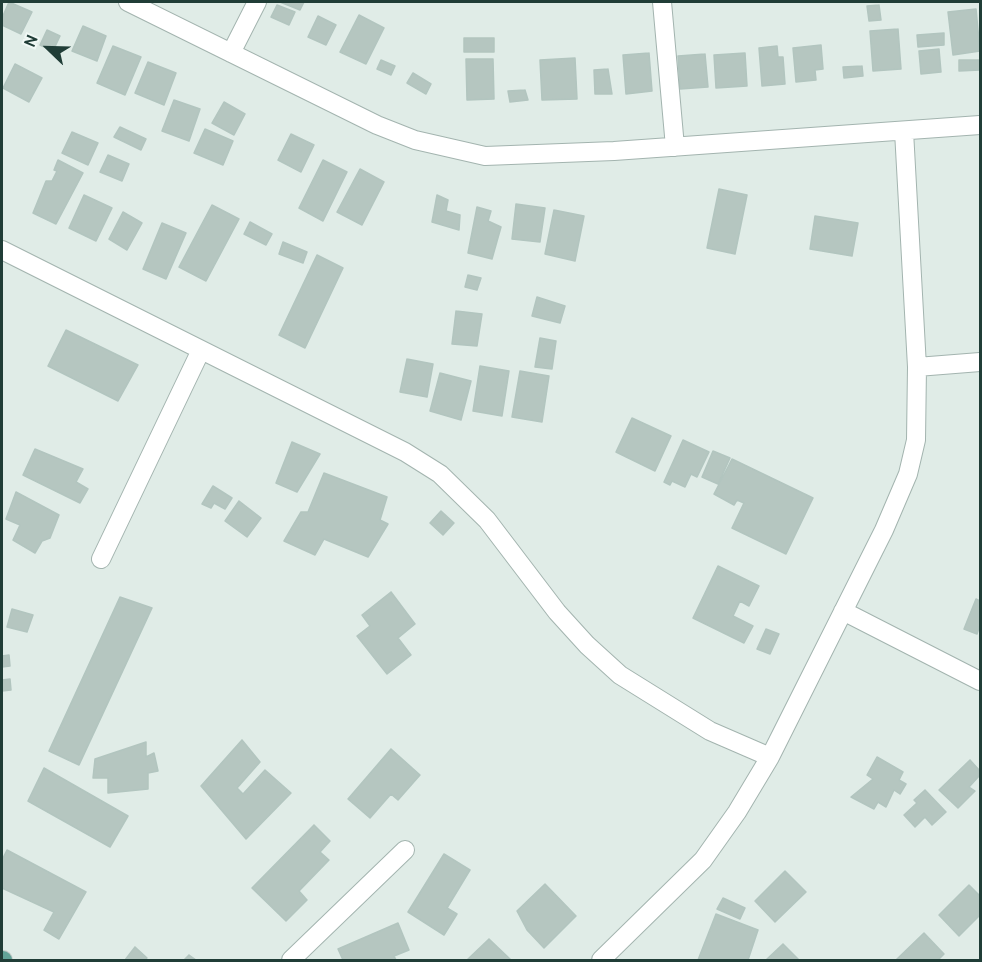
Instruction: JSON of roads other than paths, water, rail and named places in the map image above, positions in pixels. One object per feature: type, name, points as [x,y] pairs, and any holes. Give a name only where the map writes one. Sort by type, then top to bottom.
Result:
[{"type":"street","points":[[128,2],[377,125],[415,140],[461,152],[512,156],[981,125]]},
{"type":"street","points":[[231,53],[257,2]]},
{"type":"street","points":[[662,2],[675,147]]},
{"type":"street","points":[[612,957],[702,860],[737,812],[770,757],[884,530],[908,474],[916,440],[917,367],[904,131]]},
{"type":"street","points":[[2,250],[405,453],[440,474],[487,520],[557,612],[587,645],[620,675],[710,731],[770,757]]},
{"type":"street","points":[[101,559],[201,350]]},
{"type":"street","points":[[917,367],[981,362]]},
{"type":"street","points":[[843,611],[981,681]]},
{"type":"street","points":[[291,960],[405,850]]}]
